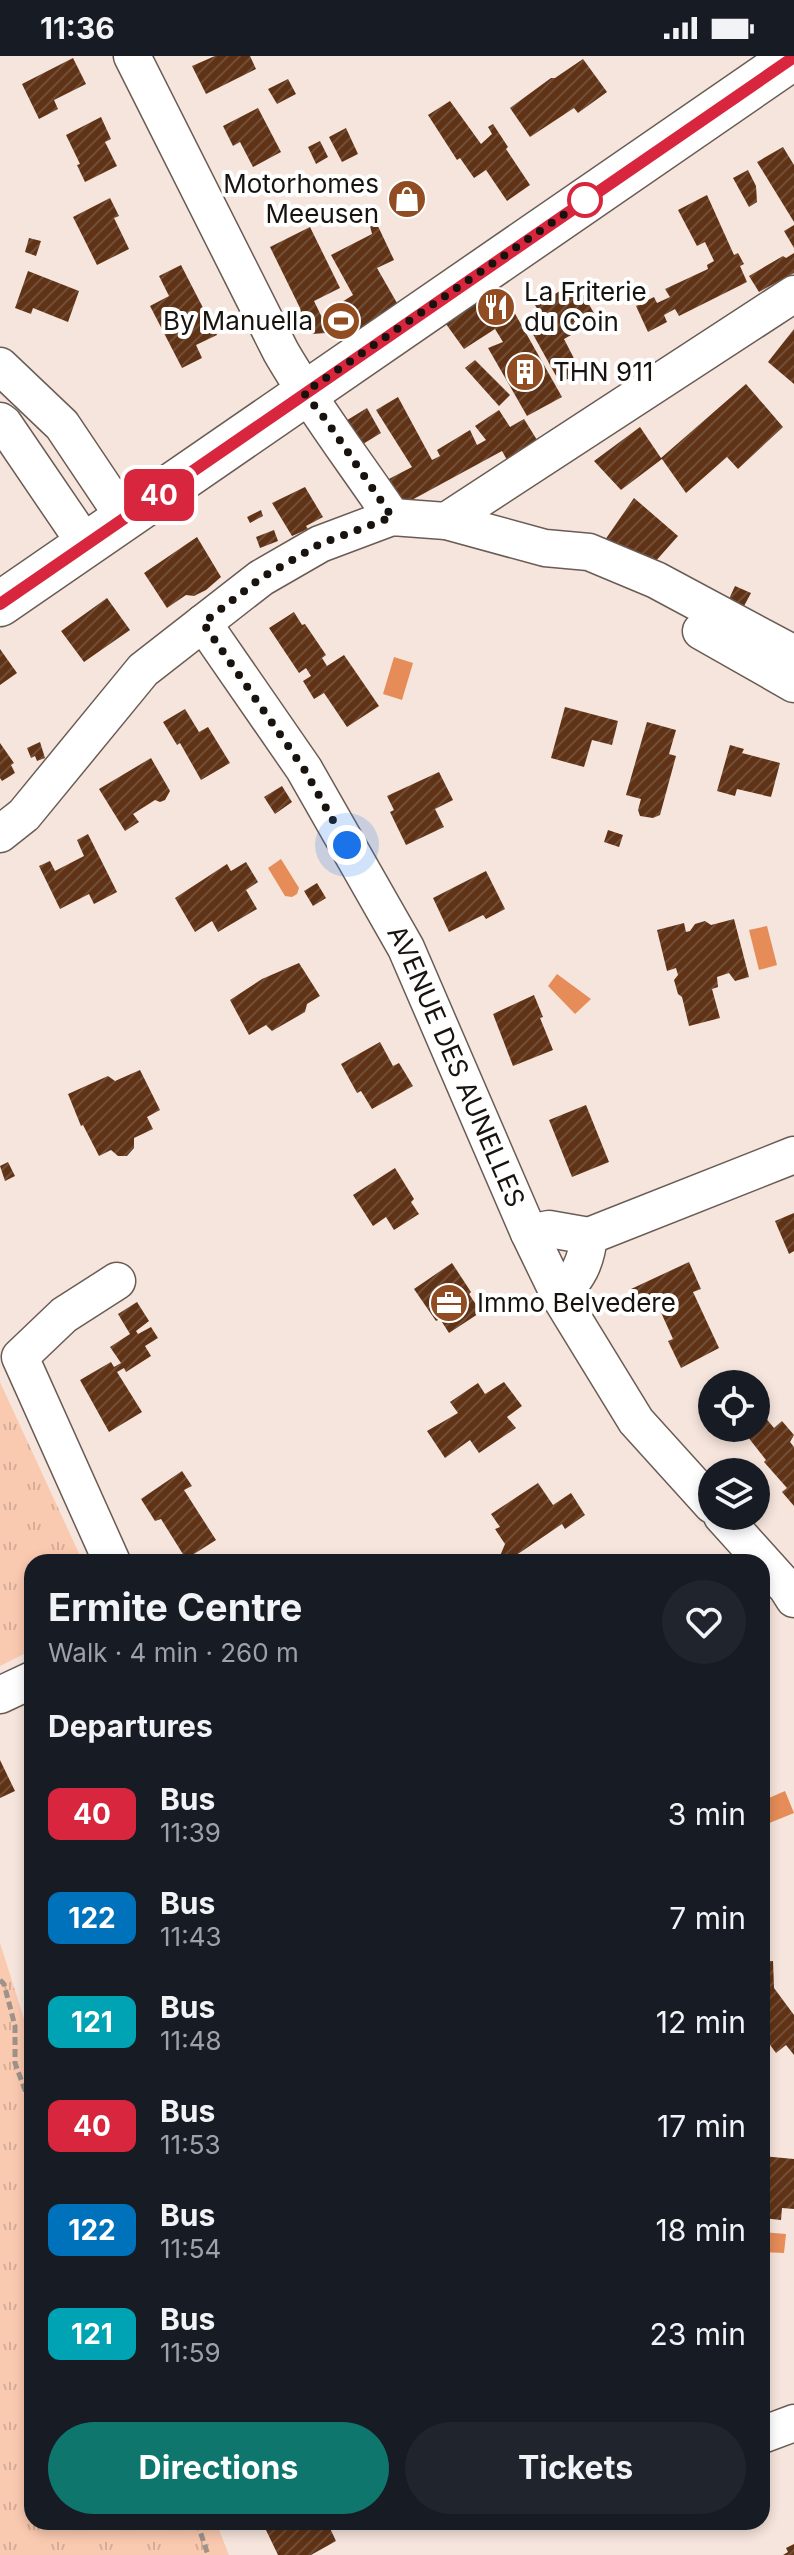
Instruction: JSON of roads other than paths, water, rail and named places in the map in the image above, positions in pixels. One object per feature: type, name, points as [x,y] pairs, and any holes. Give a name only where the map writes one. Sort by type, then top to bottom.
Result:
[{"type":"main road","points":[[0,604],[794,57]]},
{"type":"street","points":[[132,56],[304,393],[392,517]]},
{"type":"street","points":[[446,521],[794,294]]},
{"type":"street","points":[[0,366],[62,425],[125,519]]},
{"type":"street","points":[[0,421],[87,546]]},
{"type":"street","points":[[0,834],[24,815],[143,670],[261,578],[308,551],[392,517],[446,521],[545,548],[589,552],[656,580],[794,654]]},
{"type":"street","points":[[545,548],[582,574],[649,602],[794,684]]},
{"type":"street","name":"AVENUE DES AUNELLES","points":[[203,623],[304,769],[406,948],[529,1233],[560,1297],[636,1421],[698,1490]]},
{"type":"street","points":[[529,1233],[549,1229],[589,1236],[794,1155]]},
{"type":"street","points":[[560,1297],[575,1280],[587,1258],[589,1236]]},
{"type":"street","points":[[108,1554],[20,1357],[64,1315],[117,1281]]},
{"type":"street","points":[[735,1530],[756,1554]]},
{"type":"street","points":[[770,1569],[794,1599]]},
{"type":"street","points":[[0,1695],[24,1684]]},
{"type":"street","points":[[770,2432],[794,2423]]},
{"type":"place","name":"Motorhomes Meeusen","points":[[407,199]]},
{"type":"place","name":"La Friterie du Coin","points":[[496,307]]},
{"type":"place","name":"By Manuella","points":[[341,321]]},
{"type":"place","name":"THN 911","points":[[525,372]]},
{"type":"place","name":"Immo Belvedere","points":[[449,1303]]}]
